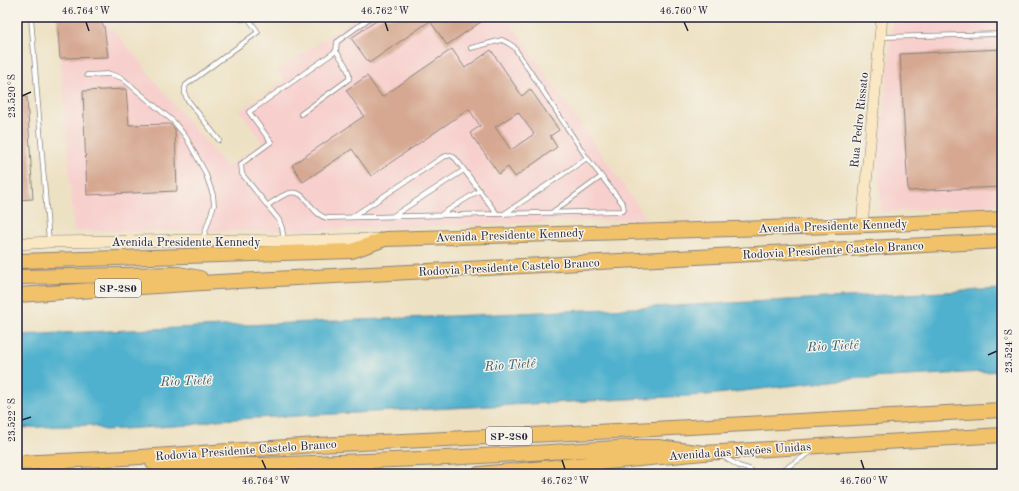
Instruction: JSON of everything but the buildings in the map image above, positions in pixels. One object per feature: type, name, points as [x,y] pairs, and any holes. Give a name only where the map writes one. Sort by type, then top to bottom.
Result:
[{"type":"highway","name":"Avenida Presidente Kennedy","points":[[385,239],[862,225],[1002,219]]},
{"type":"highway","points":[[17,261],[352,251],[385,239]]},
{"type":"highway","name":"Rodovia Presidente Castelo Branco","points":[[17,295],[218,282],[1002,242]]},
{"type":"highway","points":[[17,277],[179,274],[218,282]]},
{"type":"highway","name":"Rodovia Presidente Castelo Branco","points":[[17,463],[125,458],[317,445],[1002,410]]},
{"type":"highway","name":"Avenida das Nações Unidas","points":[[479,474],[575,469],[709,452],[1002,435]]},
{"type":"highway","points":[[125,458],[160,465],[259,465],[447,458],[633,447],[658,447],[709,452]]},
{"type":"main road","name":"Rua Pedro Rissato","points":[[862,225],[882,17]]},
{"type":"main road","name":"Avenida Presidente Kennedy","points":[[17,244],[50,242],[385,239]]},
{"type":"lane","points":[[31,17],[50,242]]},
{"type":"lane","points":[[219,140],[187,99],[185,89],[186,85],[258,32],[249,18],[242,19],[234,17]]},
{"type":"lane","points":[[301,114],[349,79],[350,74],[336,51],[337,42],[371,17]]},
{"type":"lane","points":[[880,37],[1002,34]]},
{"type":"lane","points":[[267,206],[281,197],[294,192],[301,194],[317,214],[327,218],[622,211],[624,208],[623,204],[587,158],[514,47],[502,40],[471,48]]},
{"type":"lane","points":[[284,241],[282,224],[244,177],[241,171],[241,164],[271,142],[249,112],[336,51]]},
{"type":"lane","points":[[87,75],[110,74],[122,78],[174,122],[186,137],[205,172],[213,195],[214,205],[202,240]]},
{"type":"lane","points":[[352,217],[442,157],[451,155],[456,159],[497,214]]},
{"type":"lane","points":[[504,214],[587,158]]},
{"type":"lane","points":[[393,216],[464,170]]},
{"type":"lane","points":[[551,213],[601,177]]},
{"type":"lane","points":[[442,215],[480,190]]},
{"type":"lane","points":[[782,474],[790,465],[820,446]]},
{"type":"lane","points":[[709,452],[739,466],[749,468],[756,474]]},
{"type":"shaded area","points":[[57,17],[101,17],[125,43],[171,101],[227,167],[263,142],[240,111],[285,81],[277,71],[357,17],[506,17],[647,219],[283,231],[74,231]]},
{"type":"shaded area","points":[[893,17],[1002,17],[1002,205],[881,212],[878,167]]},
{"type":"water","name":"Rio Tietê","points":[[1002,289],[1002,371],[851,379],[707,395],[216,420],[192,425],[104,430],[90,425],[17,428],[17,335],[633,308]]}]
